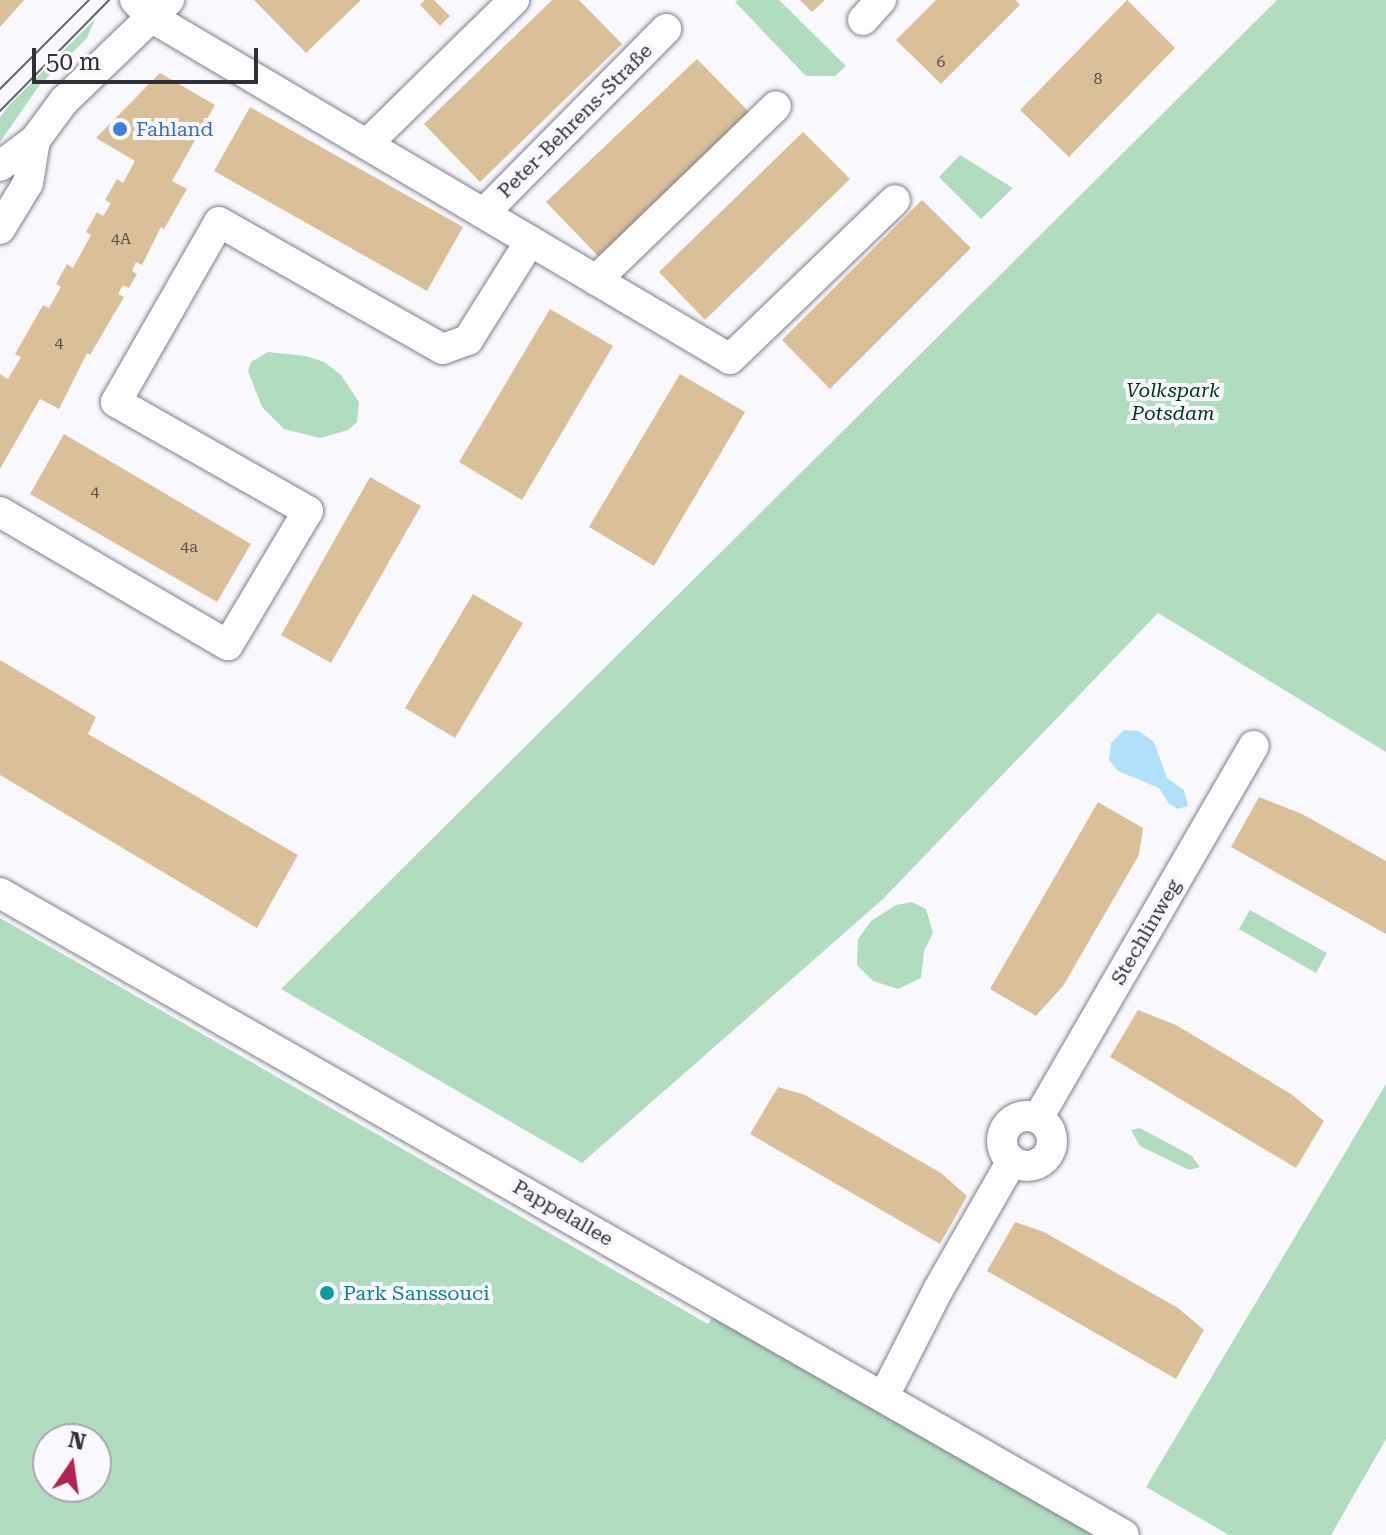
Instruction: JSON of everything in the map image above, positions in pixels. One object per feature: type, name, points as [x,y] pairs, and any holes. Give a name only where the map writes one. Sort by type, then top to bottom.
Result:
[{"type":"street","points":[[367,144],[514,0]]},
{"type":"street","points":[[0,166],[35,140],[64,101],[152,6]]},
{"type":"street","name":"Peter-Behrens-Straße","points":[[152,6],[367,144],[730,359],[895,200]]},
{"type":"street","name":"Peter-Behrens-Straße","points":[[484,213],[666,29]]},
{"type":"street","points":[[596,280],[776,106]]},
{"type":"street","points":[[0,229],[28,183],[35,140]]},
{"type":"street","points":[[0,512],[228,645],[308,511],[116,402],[219,222],[443,349],[468,340],[530,241]]},
{"type":"street","name":"Stechlinweg","points":[[884,1396],[938,1290],[1012,1161],[1024,1167],[1037,1165],[1048,1157],[1053,1143],[1050,1128],[1038,1118],[1254,746]]},
{"type":"street","name":"Pappelallee","points":[[0,893],[1124,1535]]},
{"type":"green space","points":[[779,0],[846,66],[835,76],[806,76],[735,2]]},
{"type":"green space","name":"Volkspark Potsdam","points":[[1277,0],[1386,0],[1386,752],[1158,613],[883,899],[582,1163],[281,989]]},
{"type":"green space","points":[[95,19],[87,38],[39,86],[0,142],[0,117],[10,104]]},
{"type":"green space","points":[[960,155],[1013,188],[981,219],[939,177]]},
{"type":"green space","points":[[268,352],[306,356],[324,362],[341,375],[359,402],[357,422],[348,430],[320,438],[284,429],[262,407],[248,371],[251,362]]},
{"type":"green space","points":[[912,902],[926,909],[933,933],[924,951],[921,978],[898,989],[873,981],[857,965],[858,939],[871,921],[896,905]]},
{"type":"green space","points":[[1250,910],[1327,953],[1316,973],[1239,929]]},
{"type":"green space","name":"Park Sanssouci","points":[[0,918],[708,1324],[723,1304],[1093,1535],[0,1535]]},
{"type":"green space","points":[[1386,1084],[1386,1439],[1331,1535],[1229,1535],[1146,1487]]},
{"type":"green space","points":[[1140,1128],[1192,1156],[1200,1167],[1189,1170],[1140,1146],[1131,1130]]},
{"type":"water","points":[[1124,730],[1139,731],[1154,742],[1167,778],[1184,790],[1188,806],[1178,809],[1169,804],[1159,788],[1118,771],[1109,760],[1111,743]]},
{"type":"building","points":[[0,0],[24,0],[0,27]]},
{"type":"building","points":[[254,0],[361,0],[306,53]]},
{"type":"building","points":[[425,0],[434,0],[450,16],[440,26],[420,5]]},
{"type":"building","points":[[552,0],[579,0],[622,44],[480,182],[424,124]]},
{"type":"building","points":[[800,0],[825,0],[812,12]]},
{"type":"building","points":[[936,0],[1015,0],[1020,5],[941,84],[896,40]]},
{"type":"building","points":[[1127,0],[1175,48],[1069,157],[1020,110]]},
{"type":"building","points":[[697,59],[752,115],[601,259],[546,202]]},
{"type":"building","points":[[160,73],[215,105],[172,181],[187,189],[164,229],[161,227],[142,265],[136,262],[132,271],[137,274],[129,288],[123,285],[118,294],[124,297],[90,355],[87,353],[59,409],[40,399],[0,469],[0,374],[8,379],[21,357],[15,354],[43,305],[49,308],[61,287],[56,284],[67,264],[73,268],[91,235],[86,232],[97,212],[103,216],[111,203],[105,200],[117,179],[123,183],[135,161],[96,138]]},
{"type":"building","points":[[250,107],[463,227],[427,291],[214,171]]},
{"type":"building","points":[[803,132],[850,179],[705,320],[659,272]]},
{"type":"building","points":[[922,200],[971,248],[830,389],[782,340]]},
{"type":"building","points":[[550,309],[613,346],[522,500],[459,462]]},
{"type":"building","points":[[680,374],[745,412],[654,566],[589,527]]},
{"type":"building","points":[[64,434],[251,544],[217,602],[30,494]]},
{"type":"building","points":[[370,477],[421,506],[331,663],[281,635]]},
{"type":"building","points":[[473,594],[523,623],[455,738],[405,708]]},
{"type":"building","points":[[0,660],[96,717],[88,734],[298,855],[257,928],[0,775]]},
{"type":"building","points":[[1259,797],[1302,814],[1386,861],[1386,934],[1231,847]]},
{"type":"building","points":[[1098,802],[1143,828],[1139,855],[1063,986],[1036,1016],[990,989]]},
{"type":"building","points":[[1138,1010],[1176,1025],[1291,1094],[1324,1121],[1296,1168],[1110,1057]]},
{"type":"building","points":[[778,1087],[805,1095],[941,1173],[967,1196],[940,1244],[750,1134]]},
{"type":"building","points":[[1015,1222],[1044,1232],[1178,1308],[1204,1330],[1176,1379],[987,1271]]},
{"type":"tram line","points":[[0,89],[89,0]]},
{"type":"tram line","points":[[0,111],[109,0]]},
{"type":"place","name":"Fahland","points":[[120,129]]},
{"type":"place","name":"Park Sanssouci","points":[[327,1293]]}]
